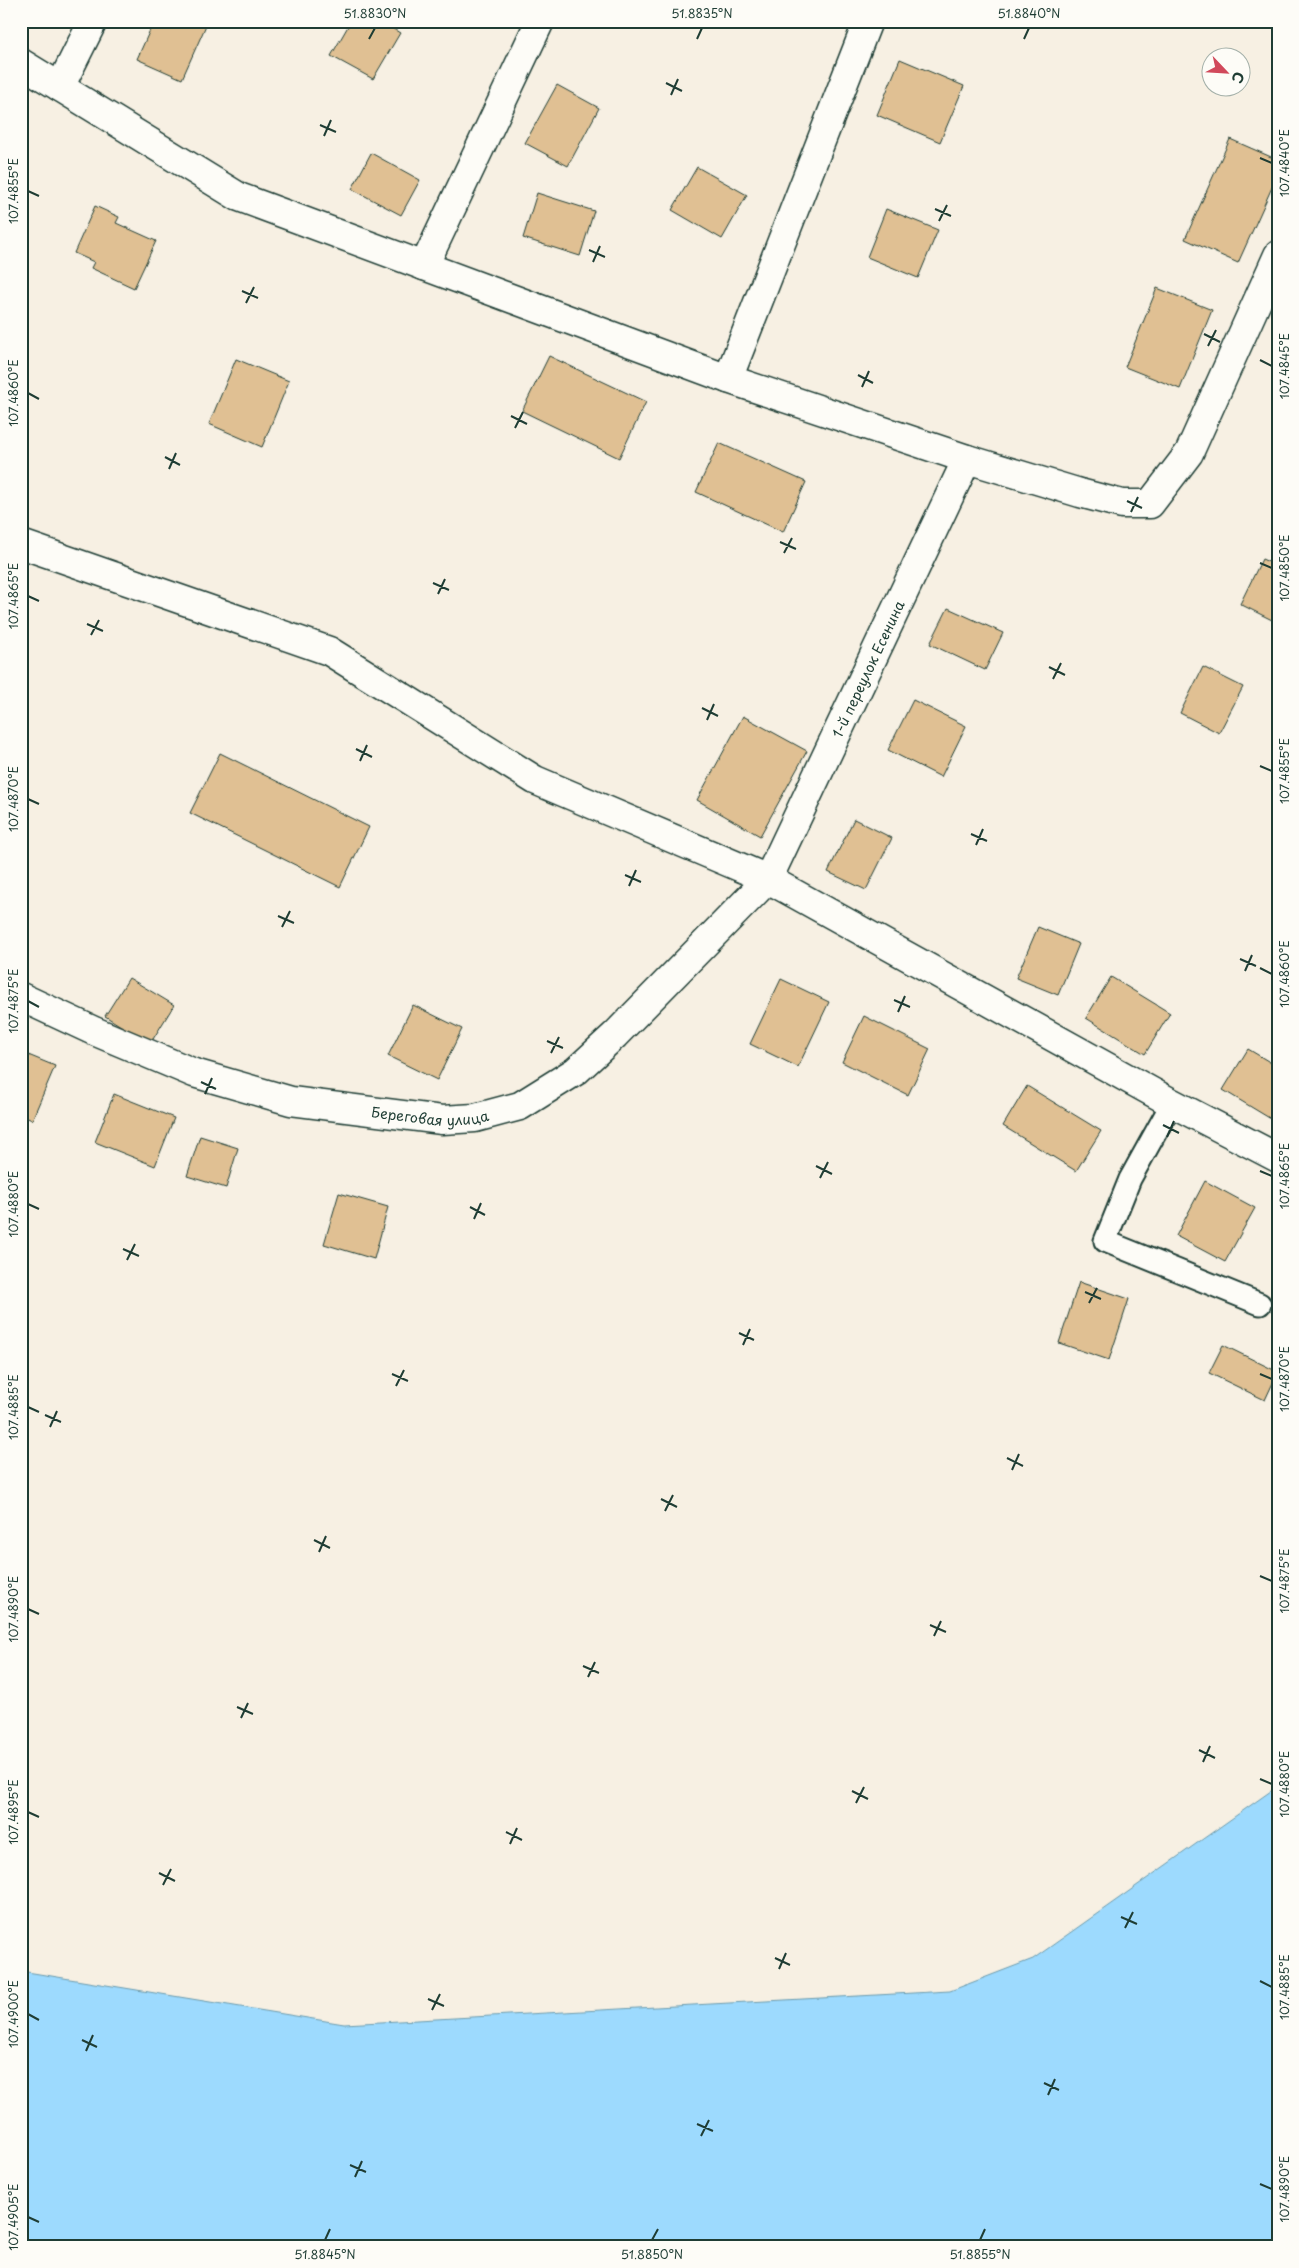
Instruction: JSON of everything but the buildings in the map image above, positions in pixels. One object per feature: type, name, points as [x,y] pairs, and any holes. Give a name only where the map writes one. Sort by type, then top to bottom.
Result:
[{"type":"street","points":[[60,87],[93,21]]},
{"type":"street","points":[[424,266],[540,21]]},
{"type":"street","points":[[728,379],[868,21]]},
{"type":"street","points":[[21,63],[239,197],[728,379],[967,458],[1122,504],[1150,504],[1189,453],[1278,255]]},
{"type":"street","name":"1-й переулок Есенина","points":[[768,879],[967,458]]},
{"type":"street","points":[[21,544],[329,651],[535,780],[768,879],[1172,1103],[1278,1158]]},
{"type":"street","name":"Береговая улица","points":[[21,997],[94,1031],[194,1073],[291,1101],[442,1120],[475,1118],[520,1106],[576,1071],[615,1035],[768,879]]},
{"type":"lane","points":[[1172,1103],[1130,1179],[1105,1241],[1260,1304]]},
{"type":"water","points":[[1278,1786],[1278,2247],[21,2247],[21,1971],[344,2024],[950,1991],[1033,1959]]}]
